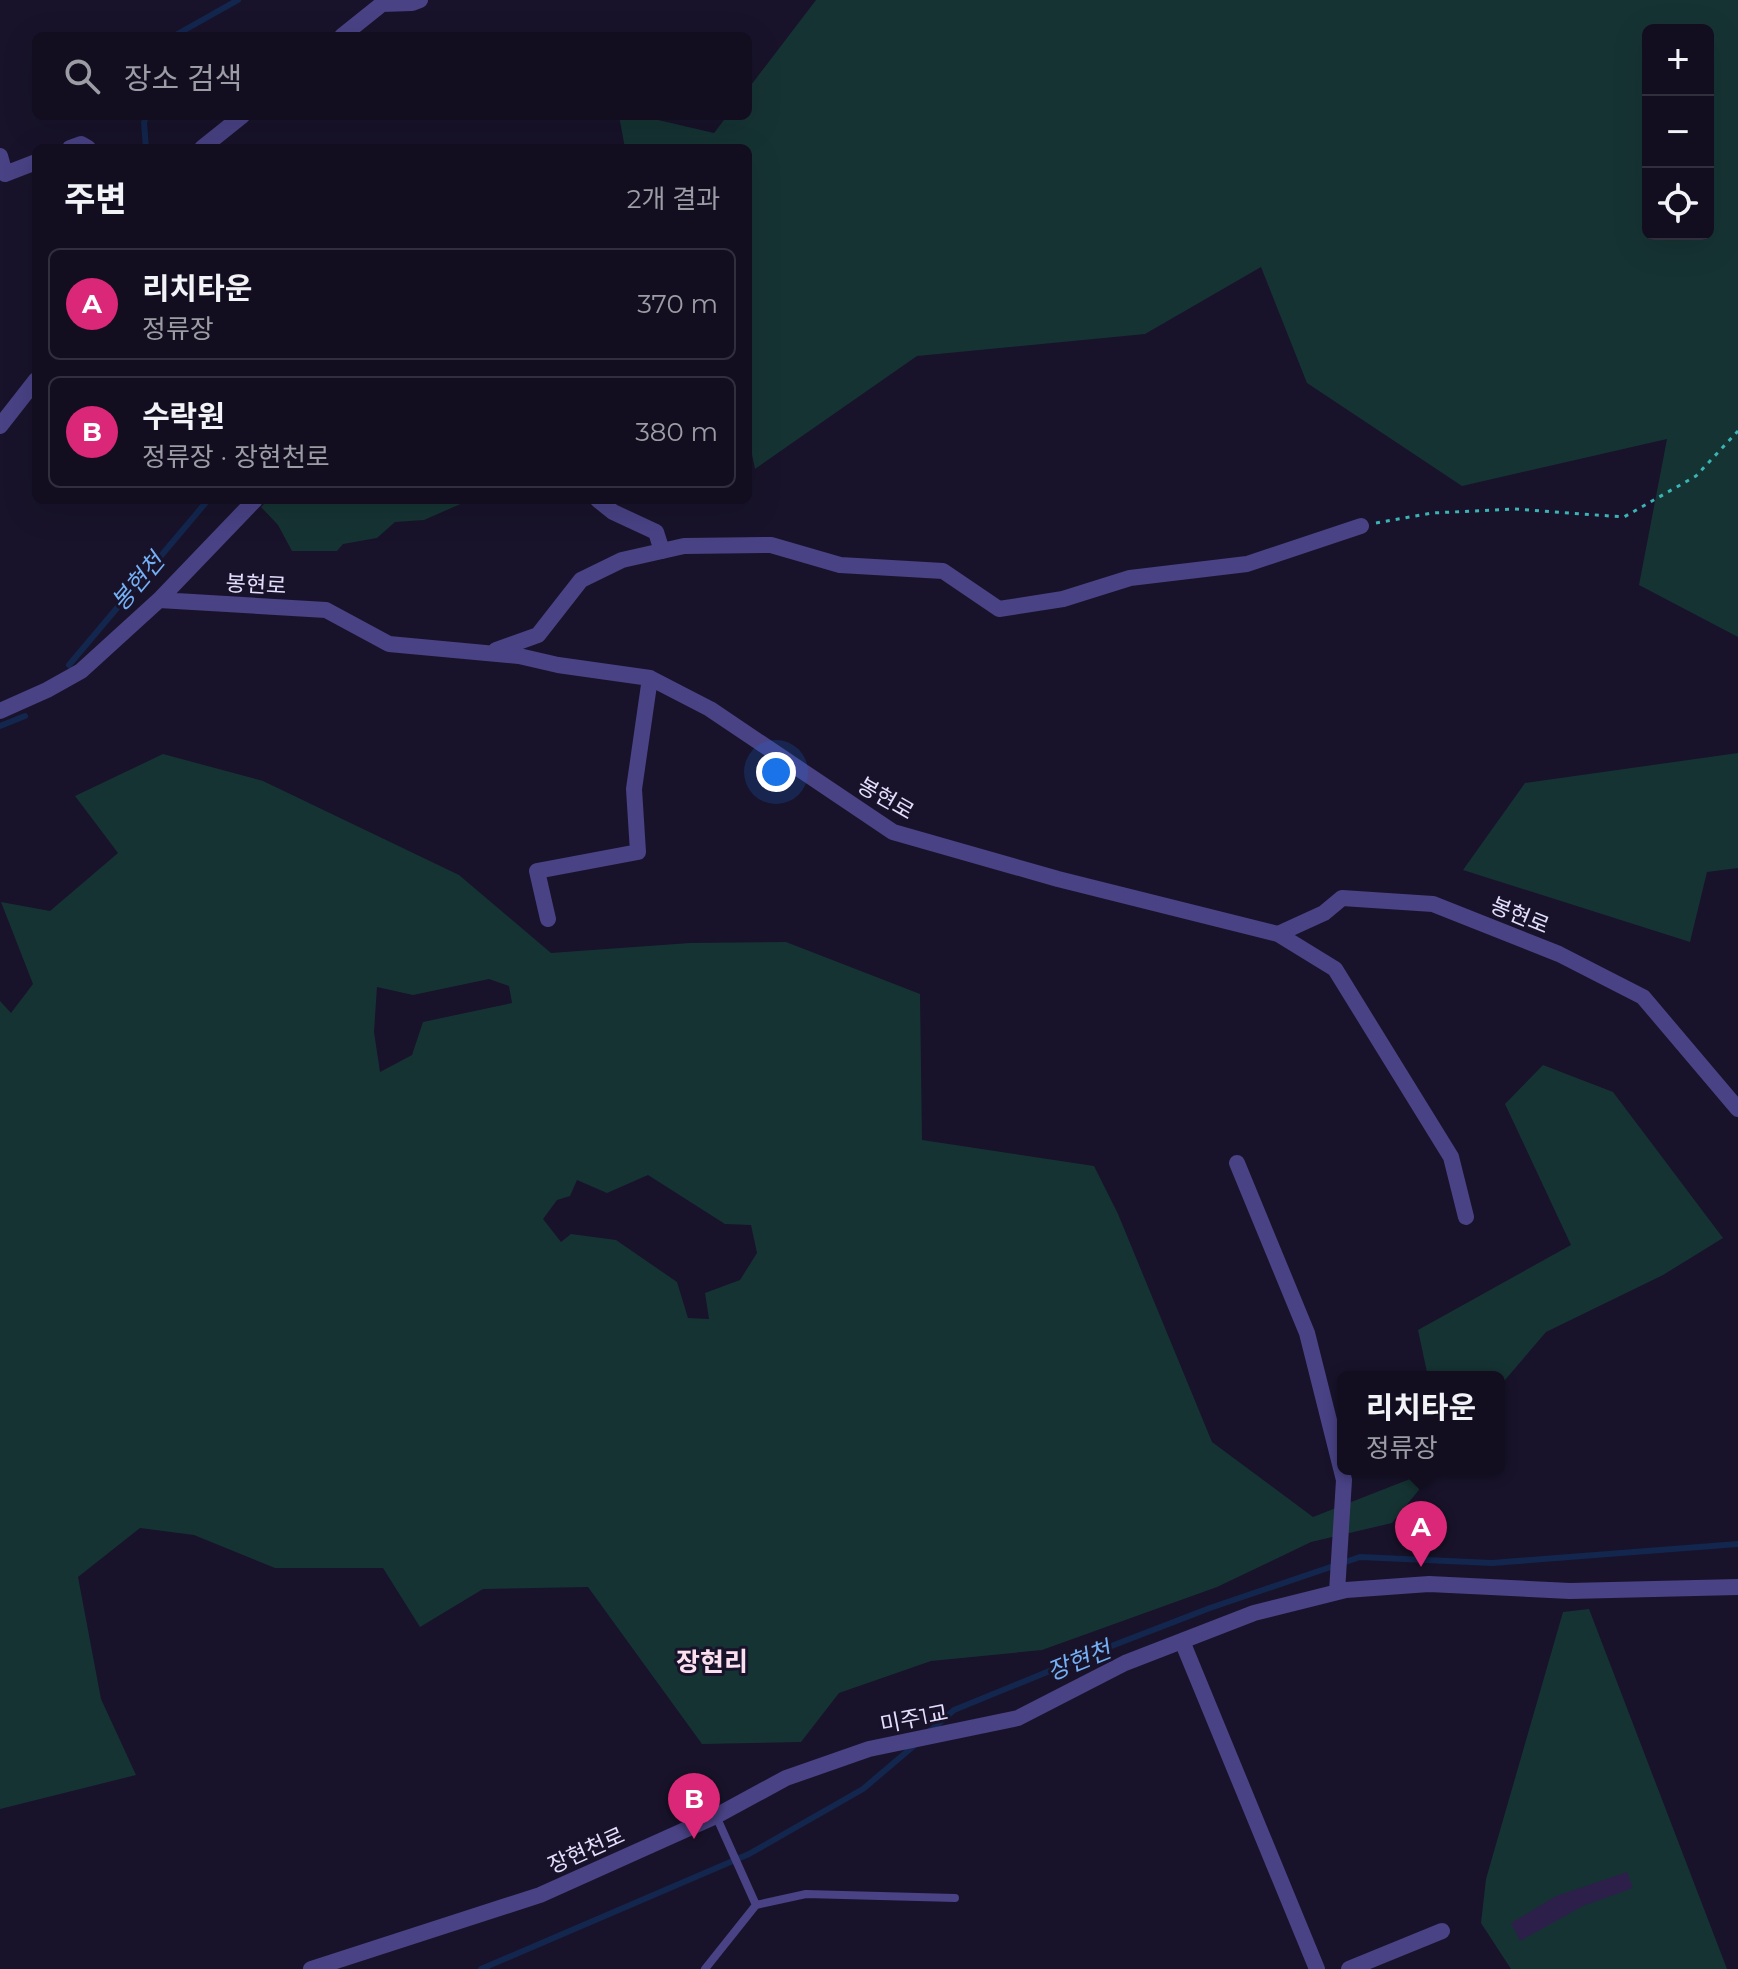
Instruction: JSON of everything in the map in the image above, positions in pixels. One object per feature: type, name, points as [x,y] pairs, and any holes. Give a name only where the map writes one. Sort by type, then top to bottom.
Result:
[{"type":"street","points":[[347,32],[384,2],[412,3],[420,0]]},
{"type":"street","points":[[207,144],[237,120]]},
{"type":"street","points":[[0,156],[2,175],[32,164]]},
{"type":"street","points":[[0,426],[32,385]]},
{"type":"street","points":[[0,711],[81,671],[159,600],[251,504]]},
{"type":"street","points":[[603,504],[613,512],[656,532],[662,551]]},
{"type":"street","points":[[486,654],[538,635],[581,580],[622,560],[684,546],[771,545],[840,565],[943,571],[999,609],[1063,599],[1130,578],[1247,564],[1361,526]]},
{"type":"street","name":"봉현로","points":[[159,600],[326,610],[389,644],[519,656],[558,665],[650,678],[710,709],[893,832],[1058,879],[1278,934],[1324,913],[1342,898],[1433,904],[1559,954],[1643,997],[1738,1109]]},
{"type":"street","points":[[548,919],[537,871],[638,852],[634,789],[650,678]]},
{"type":"street","points":[[1278,934],[1335,969],[1451,1157],[1466,1217]]},
{"type":"street","points":[[1237,1163],[1307,1333],[1337,1452]]},
{"type":"street","points":[[1337,1585],[1343,1475]]},
{"type":"street","name":"미주1교","points":[[869,1749],[1018,1718],[1125,1663],[1337,1585],[1429,1584],[1570,1591],[1738,1587]]},
{"type":"street","points":[[1182,1641],[1317,1969]]},
{"type":"street","name":"장현천로","points":[[311,1969],[540,1895],[716,1816],[786,1778],[869,1749]]},
{"type":"street","points":[[1349,1969],[1442,1931]]},
{"type":"lane","points":[[716,1816],[756,1905]]},
{"type":"lane","points":[[705,1969],[756,1905],[806,1894],[955,1898]]},
{"type":"path","points":[[1361,526],[1432,513],[1514,509],[1624,517],[1696,476],[1738,431]]},
{"type":"green space","points":[[816,0],[1738,0],[1738,637],[1639,585],[1667,439],[1462,486],[1307,383],[1261,267],[1145,334],[917,356],[755,469],[752,454],[752,144],[624,144],[620,120],[658,120],[714,133],[724,120],[752,120],[752,84]]},
{"type":"green space","points":[[264,504],[460,504],[424,520],[395,522],[377,538],[343,544],[337,551],[292,551],[278,525],[261,507]]},
{"type":"green space","points":[[1738,753],[1738,868],[1707,872],[1690,942],[1463,870],[1525,783]]},
{"type":"green space","points":[[163,754],[263,781],[459,875],[551,953],[690,943],[786,942],[920,994],[922,1140],[1094,1166],[1118,1214],[1212,1442],[1313,1517],[1416,1475],[1431,1475],[1392,1523],[1311,1542],[1217,1587],[1042,1650],[931,1661],[839,1693],[801,1742],[702,1744],[588,1587],[483,1589],[420,1627],[383,1568],[275,1568],[194,1535],[140,1528],[78,1577],[101,1699],[136,1775],[0,1809],[0,1001],[11,1013],[33,984],[1,902],[50,911],[118,853],[75,796]],"holes":[[[489,979],[509,986],[512,1003],[423,1022],[412,1055],[380,1072],[374,1032],[377,987],[413,995]],[[648,1175],[725,1224],[751,1225],[757,1253],[740,1280],[705,1293],[709,1319],[688,1318],[677,1282],[616,1240],[571,1234],[561,1242],[543,1219],[557,1200],[570,1196],[577,1180],[607,1193]]]},
{"type":"green space","points":[[1543,1065],[1613,1092],[1723,1238],[1663,1275],[1546,1332],[1505,1380],[1505,1371],[1427,1371],[1418,1330],[1571,1245],[1505,1104]]},
{"type":"green space","points":[[1589,1609],[1727,1969],[1511,1969],[1481,1923],[1486,1879],[1563,1612]]},
{"type":"building","points":[[1627,1872],[1633,1888],[1583,1906],[1520,1941],[1511,1923],[1556,1896]]},
{"type":"waterway","name":"봉현천","points":[[181,32],[238,0]]},
{"type":"waterway","name":"봉현천","points":[[145,120],[146,144]]},
{"type":"waterway","name":"봉현천","points":[[69,665],[205,504]]},
{"type":"waterway","name":"봉현천","points":[[0,726],[25,716]]},
{"type":"waterway","name":"장현천","points":[[930,1731],[954,1710],[1101,1650],[1210,1608],[1360,1557],[1492,1563],[1738,1544]]},
{"type":"waterway","name":"장현천","points":[[481,1969],[749,1854],[863,1789],[916,1744]]},
{"type":"place","name":"리치타운","points":[[1421,1567]]},
{"type":"place","name":"수락원","points":[[694,1839]]},
{"type":"district","name":"장현리","points":[[712,1662]]}]
